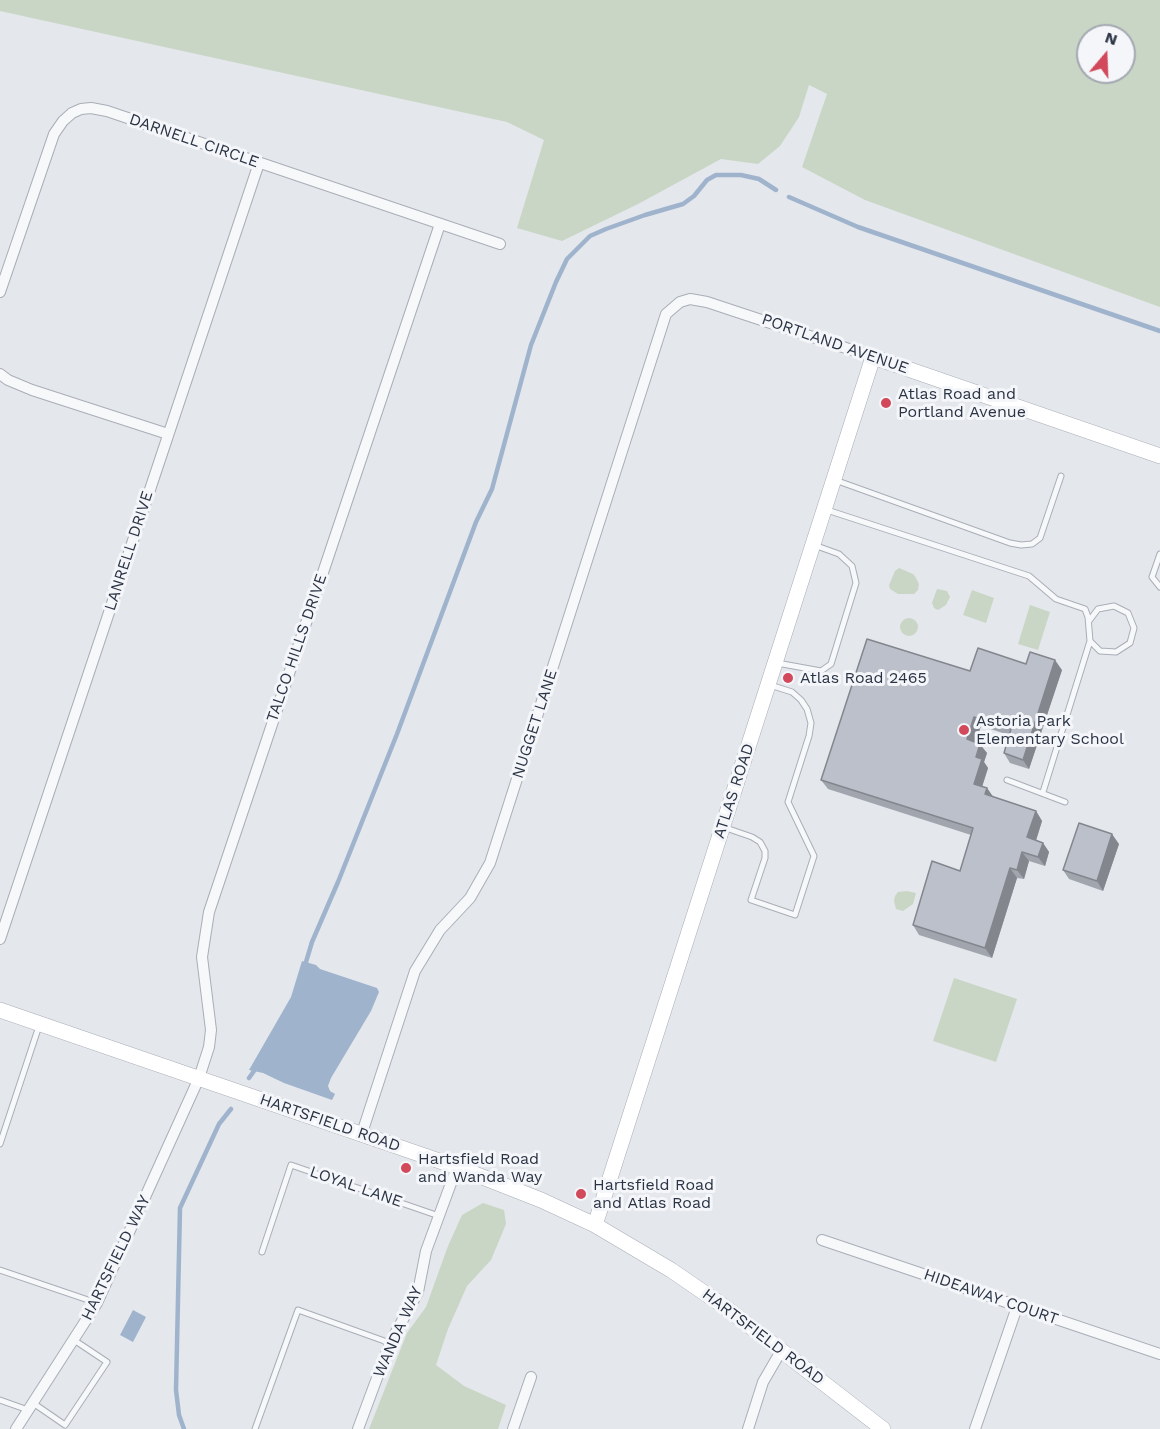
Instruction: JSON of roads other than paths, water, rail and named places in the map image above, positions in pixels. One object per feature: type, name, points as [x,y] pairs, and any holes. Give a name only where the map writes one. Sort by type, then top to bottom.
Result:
[{"type":"street","name":"DARNELL CIRCLE","points":[[0,292],[54,134],[72,113],[91,108],[107,111],[500,244]]},
{"type":"street","name":"LANRELL DRIVE","points":[[0,939],[259,163]]},
{"type":"street","name":"TALCO HILLS DRIVE","points":[[200,1078],[209,1047],[211,1030],[202,957],[208,912],[440,224]]},
{"type":"street","name":"PORTLAND AVENUE","points":[[680,302],[690,299],[707,302],[1160,456]]},
{"type":"street","name":"NUGGET LANE","points":[[362,1133],[415,971],[440,930],[470,898],[490,862],[660,329],[666,314],[680,302]]},
{"type":"street","name":"ATLAS ROAD","points":[[595,1225],[873,357]]},
{"type":"street","points":[[0,374],[32,390],[168,434]]},
{"type":"street","name":"HARTSFIELD ROAD","points":[[0,1010],[457,1167],[541,1200],[595,1225],[689,1282],[725,1307],[883,1429]]},
{"type":"street","name":"HARTSFIELD WAY","points":[[16,1429],[97,1303],[200,1078]]},
{"type":"street","name":"WANDA WAY","points":[[358,1429],[390,1343],[418,1292],[426,1251],[457,1167]]},
{"type":"street","name":"HIDEAWAY COURT","points":[[822,1240],[1160,1354]]},
{"type":"street","points":[[975,1429],[1017,1306]]},
{"type":"street","points":[[748,1429],[763,1382],[781,1351]]},
{"type":"street","points":[[513,1429],[531,1377]]},
{"type":"lane","points":[[834,480],[1021,545],[1032,544],[1040,538],[1061,476]]},
{"type":"lane","points":[[824,509],[1029,576],[1056,599],[1085,609],[1089,621],[1090,641],[1042,792]]},
{"type":"lane","points":[[775,663],[821,671],[831,664],[856,583],[852,566],[839,554],[813,545]]},
{"type":"lane","points":[[1160,554],[1152,577],[1160,587]]},
{"type":"lane","points":[[1089,621],[1098,609],[1114,606],[1128,613],[1134,628],[1130,643],[1116,652],[1100,651],[1090,641]]},
{"type":"lane","points":[[722,827],[752,837],[760,842],[765,851],[765,858],[751,900],[795,915],[814,856],[788,802],[811,723],[807,709],[801,700],[792,692],[768,684]]},
{"type":"lane","points":[[1006,780],[1065,802]]},
{"type":"lane","points":[[0,1144],[40,1023]]},
{"type":"lane","name":"LOYAL LANE","points":[[262,1252],[291,1165],[439,1216]]},
{"type":"lane","points":[[0,1270],[97,1303]]},
{"type":"lane","points":[[255,1429],[298,1310],[390,1343]]},
{"type":"lane","points":[[0,1400],[31,1407],[65,1425],[107,1362],[74,1340]]},
{"type":"water","points":[[302,961],[377,988],[379,992],[371,1011],[331,1078],[328,1086],[335,1094],[332,1100],[263,1073],[249,1070],[291,997]]},
{"type":"water","points":[[133,1310],[146,1317],[133,1342],[120,1335]]},
{"type":"waterway","points":[[306,962],[312,942],[397,734],[476,522],[492,489],[531,345],[567,259],[590,236],[645,215],[683,204],[694,196],[707,180],[716,175],[741,175],[759,179],[776,190]]},
{"type":"waterway","points":[[789,197],[858,227],[1160,331]]},
{"type":"waterway","points":[[249,1078],[254,1071]]},
{"type":"waterway","points":[[184,1429],[179,1415],[176,1390],[180,1208],[219,1124],[231,1109]]},
{"type":"place","name":"Atlas Road and Portland Avenue","points":[[886,403]]},
{"type":"place","name":"Atlas Road 2465","points":[[788,678]]},
{"type":"place","name":"Astoria Park Elementary School","points":[[964,730]]},
{"type":"place","name":"Hartsfield Road and Wanda Way","points":[[406,1168]]},
{"type":"place","name":"Hartsfield Road and Atlas Road","points":[[581,1194]]}]
